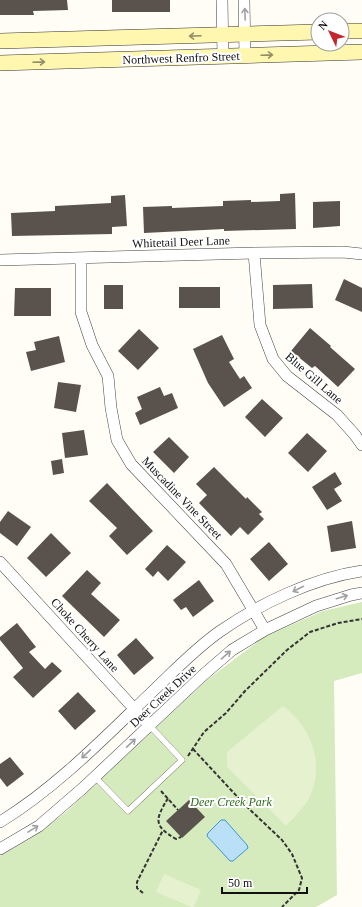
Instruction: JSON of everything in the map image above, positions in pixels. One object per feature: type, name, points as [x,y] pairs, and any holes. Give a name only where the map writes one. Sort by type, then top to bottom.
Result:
[{"type":"main road","points":[[350,31],[362,30]]},
{"type":"main road","name":"Northwest Renfro Street","points":[[0,41],[310,32]]},
{"type":"main road","name":"Northwest Renfro Street","points":[[0,63],[362,52]]},
{"type":"street","points":[[222,0],[223,57]]},
{"type":"street","points":[[244,0],[245,56]]},
{"type":"street","name":"Whitetail Deer Lane","points":[[0,260],[254,253],[343,252],[362,254]]},
{"type":"street","name":"Blue Gill Lane","points":[[254,253],[260,325],[273,359],[287,376],[337,415],[362,445]]},
{"type":"street","name":"Muscadine Vine Street","points":[[81,258],[81,312],[92,345],[108,376],[111,408],[117,440],[131,464],[226,564],[265,630]]},
{"type":"street","name":"Choke Cherry Lane","points":[[0,562],[150,726]]},
{"type":"street","name":"Deer Creek Drive","points":[[0,822],[24,807],[68,770],[187,659],[219,632],[253,611],[304,586],[362,571]]},
{"type":"street","name":"Deer Creek Drive","points":[[0,849],[39,826],[95,777],[202,676],[232,650],[265,630],[316,606],[362,592]]},
{"type":"lane","points":[[95,777],[128,812],[182,760],[150,726]]},
{"type":"path","points":[[182,760],[189,755],[204,732],[226,712],[286,650],[310,632],[338,623],[362,619]]},
{"type":"path","points":[[193,749],[245,805],[282,840],[292,854],[302,878],[299,890],[282,907]]},
{"type":"path","points":[[156,785],[178,810]]},
{"type":"path","points":[[168,798],[158,819],[159,824],[163,830],[176,839],[181,837]]},
{"type":"path","points":[[143,893],[137,888],[136,882],[163,830]]},
{"type":"green space","name":"Deer Creek Park","points":[[362,602],[362,673],[334,681],[337,895],[316,907],[0,907],[0,856],[28,840],[66,812],[207,680],[264,637],[323,611]]},
{"type":"green space","points":[[283,706],[301,724],[308,735],[316,759],[314,785],[309,798],[286,826],[227,767],[227,752]]},
{"type":"green space","points":[[164,874],[201,890],[194,907],[156,892]]},
{"type":"water","points":[[221,820],[225,820],[248,848],[233,861],[230,861],[207,836],[208,833]]},
{"type":"building","points":[[0,0],[67,0],[68,10],[33,11],[34,15],[0,15]]},
{"type":"building","points":[[112,0],[170,0],[170,12],[112,12]]},
{"type":"building","points":[[295,193],[296,229],[224,231],[224,229],[144,233],[143,207],[172,206],[172,208],[223,206],[223,201],[280,201],[280,194]]},
{"type":"building","points":[[125,195],[127,226],[112,227],[112,234],[12,236],[11,213],[55,211],[55,206],[111,203],[111,196]]},
{"type":"building","points":[[340,201],[340,226],[313,228],[313,202]]},
{"type":"building","points":[[344,279],[362,288],[362,312],[335,300]]},
{"type":"building","points":[[312,284],[313,308],[273,309],[273,285]]},
{"type":"building","points":[[104,285],[123,285],[123,309],[104,309]]},
{"type":"building","points":[[179,287],[220,287],[220,308],[179,308]]},
{"type":"building","points":[[15,288],[51,288],[51,316],[14,316]]},
{"type":"building","points":[[310,328],[355,369],[338,387],[315,366],[312,368],[291,351]]},
{"type":"building","points":[[139,329],[159,348],[138,370],[118,351]]},
{"type":"building","points":[[222,335],[234,359],[229,362],[240,379],[244,376],[252,388],[224,407],[208,383],[193,349]]},
{"type":"building","points":[[59,336],[65,362],[31,371],[26,352],[36,350],[34,342]]},
{"type":"building","points":[[58,382],[81,385],[76,412],[54,408]]},
{"type":"building","points":[[160,387],[164,396],[172,393],[178,408],[140,425],[135,413],[142,409],[137,397]]},
{"type":"building","points":[[262,399],[283,418],[265,437],[245,417]]},
{"type":"building","points":[[84,430],[88,455],[65,458],[62,433]]},
{"type":"building","points":[[307,433],[327,451],[308,472],[288,453]]},
{"type":"building","points":[[169,437],[189,457],[174,473],[153,452]]},
{"type":"building","points":[[62,459],[64,473],[53,475],[51,461]]},
{"type":"building","points":[[214,467],[246,499],[247,497],[262,512],[259,514],[264,519],[248,535],[240,527],[231,536],[199,503],[207,495],[196,484]]},
{"type":"building","points":[[335,472],[342,484],[334,489],[342,501],[327,510],[312,487]]},
{"type":"building","points":[[107,483],[153,531],[127,555],[109,536],[117,528],[89,501]]},
{"type":"building","points":[[8,511],[31,527],[17,546],[0,533],[0,522]]},
{"type":"building","points":[[352,521],[356,548],[331,552],[327,526]]},
{"type":"building","points":[[51,533],[71,553],[46,577],[27,558]]},
{"type":"building","points":[[269,542],[288,564],[269,581],[250,559]]},
{"type":"building","points":[[167,545],[186,562],[168,581],[158,571],[153,577],[145,569]]},
{"type":"building","points":[[87,570],[101,583],[91,594],[120,620],[104,637],[62,596]]},
{"type":"building","points":[[199,580],[214,601],[193,617],[186,607],[181,610],[173,600]]},
{"type":"building","points":[[17,623],[36,647],[29,652],[45,669],[52,662],[62,671],[33,698],[13,677],[23,668],[0,640],[0,637]]},
{"type":"building","points":[[136,638],[154,658],[134,675],[117,655]]},
{"type":"building","points":[[78,692],[96,711],[75,730],[58,711]]},
{"type":"building","points":[[10,757],[24,774],[7,787],[0,778],[0,764]]},
{"type":"building","points":[[189,800],[205,817],[182,838],[166,821]]}]
